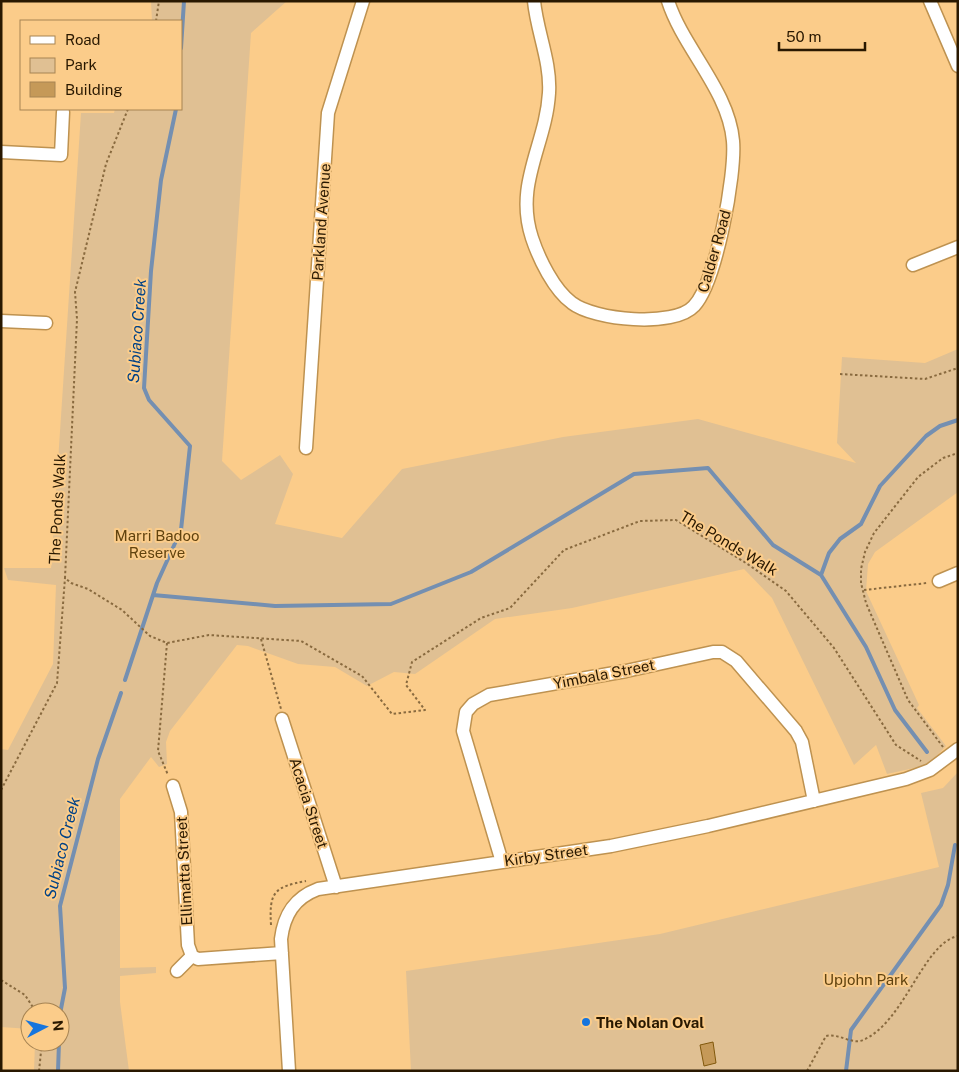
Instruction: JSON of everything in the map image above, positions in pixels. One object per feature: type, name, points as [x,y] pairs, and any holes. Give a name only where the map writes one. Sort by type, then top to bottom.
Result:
[{"type":"street","name":"Parkland Avenue","points":[[306,448],[328,113],[363,1]]},
{"type":"street","name":"Calder Road","points":[[534,1],[549,85],[546,120],[530,168],[526,192],[527,216],[535,246],[562,295],[579,308],[596,315],[663,319],[682,316],[695,305],[704,290],[723,226],[732,183],[734,151],[732,130],[725,112],[710,81],[674,20],[668,1]]},
{"type":"street","points":[[930,1],[958,66]]},
{"type":"street","points":[[1,152],[61,155],[63,112]]},
{"type":"street","points":[[913,265],[958,247]]},
{"type":"street","points":[[1,321],[46,323]]},
{"type":"street","points":[[939,582],[958,574]]},
{"type":"street","name":"Yimbala Street","points":[[502,862],[462,731],[466,712],[474,704],[496,694],[626,671],[713,652],[722,652],[736,661],[796,731],[802,742],[814,801]]},
{"type":"street","name":"Acacia Street","points":[[282,719],[336,887]]},
{"type":"street","name":"Kirby Street","points":[[289,1071],[281,939],[284,921],[295,903],[310,892],[611,846],[814,801],[920,775],[941,763],[958,750]]},
{"type":"street","name":"Ellimatta Street","points":[[173,786],[181,812],[188,945],[192,956]]},
{"type":"street","points":[[177,971],[192,956],[198,959],[282,953]]},
{"type":"path","points":[[156,20],[159,1]]},
{"type":"path","name":"The Ponds Walk","points":[[128,110],[106,164],[75,292],[77,319],[65,578],[71,583],[88,589],[115,605],[150,636],[167,643],[209,635],[301,642],[362,676],[392,714],[425,710],[406,685],[412,662],[481,618],[510,608],[564,550],[640,521],[676,520],[746,563],[786,591],[834,648],[896,745],[924,762]]},
{"type":"path","points":[[840,374],[925,379],[958,368]]},
{"type":"path","points":[[944,749],[908,700],[866,603],[861,583],[861,569],[865,552],[885,518],[918,477],[942,458],[958,453]]},
{"type":"path","points":[[1,790],[57,684],[65,578]]},
{"type":"path","points":[[864,590],[939,582]]},
{"type":"path","points":[[261,639],[280,702],[282,719]]},
{"type":"path","points":[[167,643],[158,751],[173,786]]},
{"type":"path","points":[[806,1071],[826,1036],[832,1035],[862,1041],[886,1025],[934,952],[958,936]]},
{"type":"path","points":[[1,980],[25,995],[30,1002]]},
{"type":"path","points":[[39,1071],[41,1052]]},
{"type":"green space","name":"Marri Badoo Reserve","points":[[151,1],[287,1],[251,33],[222,461],[241,480],[280,455],[293,474],[275,524],[342,538],[402,469],[563,437],[698,419],[856,463],[837,443],[842,357],[925,363],[958,349],[958,492],[875,552],[868,564],[866,591],[919,705],[917,708],[946,746],[928,765],[887,774],[876,745],[854,765],[772,598],[744,569],[572,608],[495,619],[415,674],[394,672],[367,686],[335,667],[298,664],[248,646],[237,645],[170,731],[166,742],[167,764],[159,767],[151,757],[120,799],[120,968],[156,967],[156,973],[120,976],[120,1002],[129,1071],[34,1071],[35,1052],[70,1052],[70,1002],[20,1002],[20,1028],[1,1027],[1,749],[8,750],[53,664],[56,585],[8,580],[4,568],[51,568],[81,113],[114,113],[115,110],[182,110],[182,20],[152,20]]},
{"type":"green space","name":"Upjohn Park","points":[[958,772],[958,1071],[411,1071],[406,971],[660,934],[939,867],[921,793],[943,788]]},
{"type":"building","points":[[713,1042],[716,1063],[704,1066],[700,1045]]},
{"type":"waterway","name":"Subiaco Creek","points":[[182,32],[184,1]]},
{"type":"waterway","name":"Subiaco Creek","points":[[125,680],[157,583],[181,530],[190,446],[149,400],[144,388],[151,271],[161,180],[176,110]]},
{"type":"waterway","points":[[153,595],[275,606],[391,604],[471,572],[634,474],[708,468],[773,545],[821,575],[829,553],[840,539],[861,524],[880,486],[926,436],[940,426],[958,420]]},
{"type":"waterway","points":[[821,575],[866,647],[895,710],[927,752]]},
{"type":"waterway","name":"Subiaco Creek","points":[[62,1002],[65,988],[60,906],[98,759],[121,693]]},
{"type":"waterway","points":[[846,1071],[851,1030],[941,905],[948,885],[955,845]]},
{"type":"waterway","name":"Subiaco Creek","points":[[58,1071],[59,1052]]},
{"type":"place","name":"The Nolan Oval","points":[[586,1022]]}]
